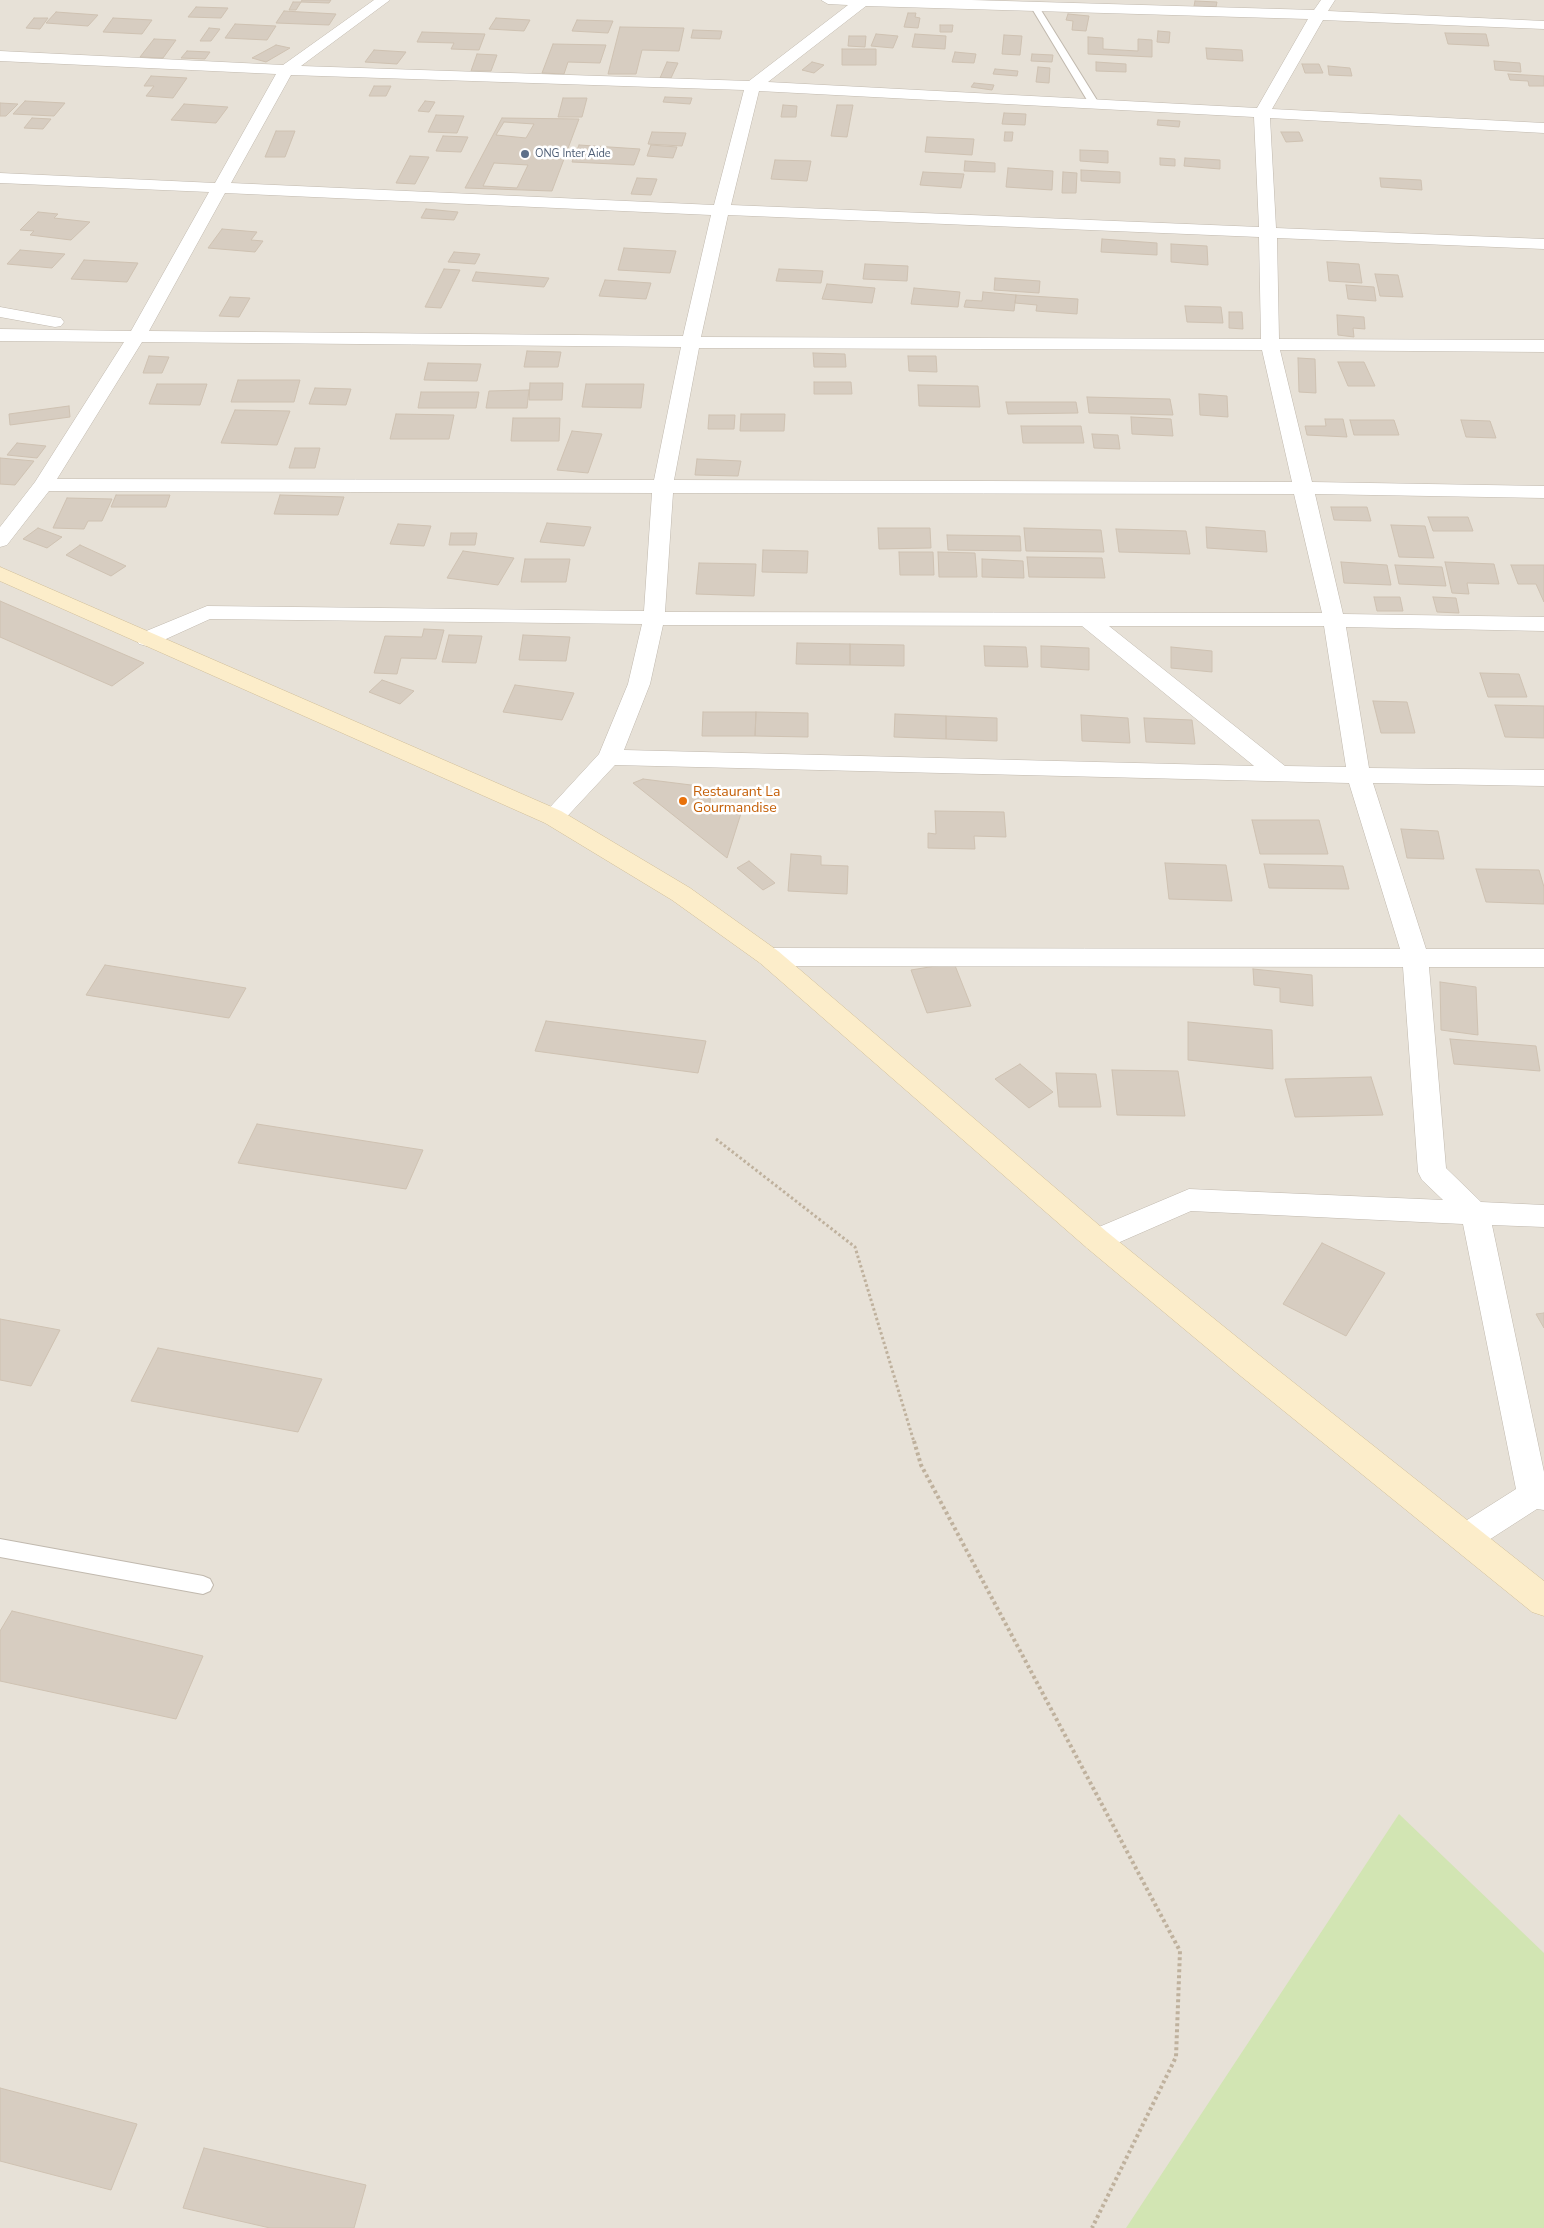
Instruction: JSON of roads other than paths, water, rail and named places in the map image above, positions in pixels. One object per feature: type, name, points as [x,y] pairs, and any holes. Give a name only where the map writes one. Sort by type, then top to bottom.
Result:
[{"type":"main road","points":[[0,573],[553,817],[680,894],[769,957],[1097,1240],[1248,1364],[1544,1601]]},
{"type":"street","points":[[0,541],[43,485],[137,336],[286,70],[383,0]]},
{"type":"street","points":[[828,0],[1035,7],[1323,7],[1544,25]]},
{"type":"street","points":[[553,817],[609,757],[639,684],[654,618],[663,486],[691,342],[721,210],[753,86],[864,1]]},
{"type":"street","points":[[1323,7],[1262,113],[1268,231],[1270,346],[1334,620],[1359,776],[1415,956],[1432,1172],[1475,1214],[1539,1495],[1467,1538]]},
{"type":"street","points":[[0,56],[286,70],[753,86],[1544,128]]},
{"type":"street","points":[[0,178],[220,189],[1268,231],[1544,244]]},
{"type":"street","points":[[0,312],[137,336]]},
{"type":"street","points":[[0,334],[691,342],[1544,346]]},
{"type":"street","points":[[43,485],[1304,488],[1544,492]]},
{"type":"street","points":[[148,639],[207,612],[654,618],[1334,620],[1544,624]]},
{"type":"street","points":[[1087,619],[1278,774]]},
{"type":"street","points":[[609,757],[1359,776],[1544,778]]},
{"type":"street","points":[[769,957],[1415,956],[1544,958]]},
{"type":"street","points":[[1097,1240],[1189,1200],[1544,1216]]},
{"type":"lane","points":[[1035,7],[1095,105]]},
{"type":"lane","points":[[0,1548],[202,1585]]},
{"type":"place","name":"ONG Inter Aide","points":[[525,154]]},
{"type":"place","name":"Restaurant La Gourmandise","points":[[683,801]]}]
